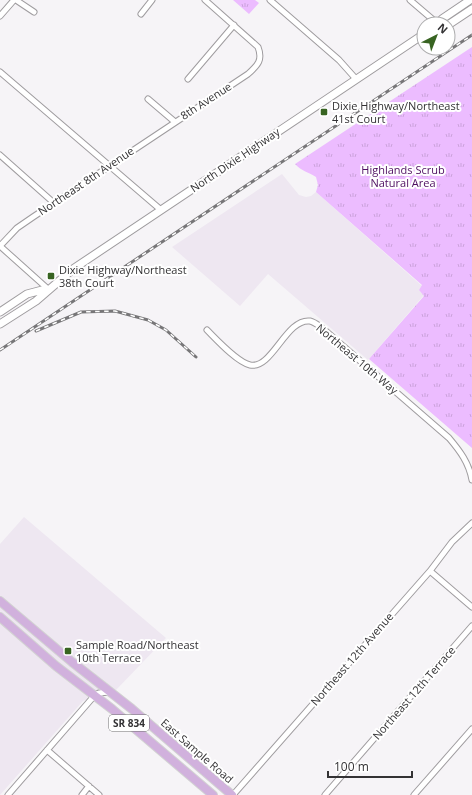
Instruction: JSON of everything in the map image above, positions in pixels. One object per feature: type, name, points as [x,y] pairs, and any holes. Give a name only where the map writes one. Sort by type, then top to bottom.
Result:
[{"type":"main road","points":[[446,16],[470,0]]},
{"type":"main road","points":[[456,20],[472,9]]},
{"type":"main road","name":"North Dixie Highway","points":[[0,324],[36,301],[48,289],[73,269],[416,39]]},
{"type":"main road","name":"North Dixie Highway","points":[[0,312],[27,294],[48,289]]},
{"type":"main road","name":"East Sample Road","points":[[0,601],[233,795]]},
{"type":"main road","name":"East Sample Road","points":[[0,617],[213,795]]},
{"type":"main road","points":[[81,684],[89,685],[98,682]]},
{"type":"street","points":[[0,16],[15,0],[34,12]]},
{"type":"street","points":[[141,14],[152,0]]},
{"type":"street","points":[[188,78],[234,24],[205,0]]},
{"type":"street","points":[[270,0],[339,60],[356,79]]},
{"type":"street","points":[[410,0],[429,16]]},
{"type":"street","name":"8th Avenue","points":[[148,99],[175,122],[248,74],[258,64],[261,56],[258,47],[234,24]]},
{"type":"street","points":[[0,72],[161,210]]},
{"type":"street","name":"Northeast 8th Avenue","points":[[0,246],[17,228],[175,122]]},
{"type":"street","points":[[0,155],[54,203]]},
{"type":"street","points":[[0,246],[48,289]]},
{"type":"street","name":"Northeast 10th Way","points":[[206,330],[239,359],[249,365],[257,366],[294,327],[302,322],[310,321],[321,327],[449,438],[461,453],[470,470],[472,480]]},
{"type":"street","name":"Northeast 12th Avenue","points":[[233,795],[430,571],[452,542],[472,523]]},
{"type":"street","points":[[430,571],[472,607]]},
{"type":"street","name":"Northeast 12th Terrace","points":[[325,795],[472,626]]},
{"type":"street","points":[[8,795],[95,695],[99,692],[111,692]]},
{"type":"street","points":[[414,795],[472,729]]},
{"type":"street","points":[[47,750],[100,795]]},
{"type":"street","points":[[82,795],[89,786]]},
{"type":"shaded area","points":[[282,174],[299,195],[306,197],[311,196],[316,192],[422,286],[419,290],[424,295],[368,360],[268,274],[240,306],[172,247]]},
{"type":"shaded area","points":[[24,517],[166,638],[116,690],[83,701],[0,795],[0,544]]},
{"type":"green space","points":[[233,0],[255,0],[259,3],[249,14]]},
{"type":"green space","name":"Highlands Scrub Natural Area","points":[[472,47],[472,448],[369,359],[424,296],[419,290],[422,285],[316,192],[318,185],[316,177],[302,170],[295,164]]},
{"type":"railway","points":[[0,350],[472,35]]},
{"type":"railway","points":[[36,331],[81,312],[115,311],[148,320],[166,330],[196,357]]},
{"type":"place","name":"Dixie Highway/Northeast 41st Court","points":[[324,112]]},
{"type":"place","name":"Dixie Highway/Northeast 38th Court","points":[[51,276]]},
{"type":"place","name":"Sample Road/Northeast 10th Terrace","points":[[68,651]]}]
